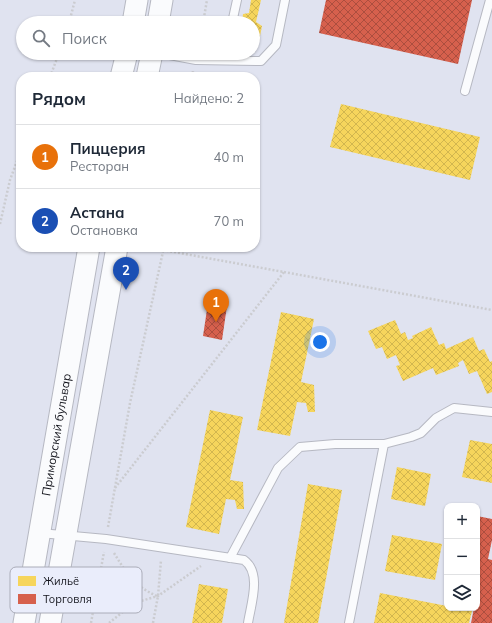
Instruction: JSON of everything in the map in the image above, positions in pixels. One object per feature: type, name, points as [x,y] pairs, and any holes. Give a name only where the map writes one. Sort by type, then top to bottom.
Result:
[{"type":"street","points":[[134,16],[137,0]]},
{"type":"street","points":[[159,16],[162,0]]},
{"type":"street","points":[[122,72],[125,60]]},
{"type":"street","points":[[148,72],[151,60]]},
{"type":"street","name":"Приморский бульвар","points":[[34,567],[88,252]]},
{"type":"street","points":[[60,567],[116,252]]},
{"type":"street","name":"Приморский бульвар","points":[[24,623],[26,613]]},
{"type":"street","points":[[50,623],[52,613]]},
{"type":"lane","points":[[234,16],[237,0]]},
{"type":"lane","points":[[252,60],[261,61],[276,45],[285,0]]},
{"type":"lane","points":[[465,90],[490,0]]},
{"type":"lane","points":[[230,558],[278,468],[300,447],[336,444],[384,444],[421,433],[436,418],[454,408],[492,412]]},
{"type":"lane","points":[[349,623],[384,444]]},
{"type":"lane","points":[[40,533],[106,539],[244,560],[249,564],[254,580],[248,623]]},
{"type":"path","points":[[70,16],[75,0]]},
{"type":"path","points":[[204,16],[207,0]]},
{"type":"path","points":[[52,72],[56,60]]},
{"type":"path","points":[[0,224],[10,180],[16,164]]},
{"type":"path","points":[[101,567],[130,403],[162,252]]},
{"type":"path","points":[[183,252],[492,310]]},
{"type":"path","points":[[115,488],[284,272]]},
{"type":"path","points":[[106,539],[123,567]]},
{"type":"path","points":[[153,623],[158,596],[162,548]]},
{"type":"path","points":[[142,601],[158,596],[216,556]]},
{"type":"path","points":[[142,589],[158,596]]},
{"type":"path","points":[[91,623],[93,613]]},
{"type":"path","points":[[109,623],[122,613]]},
{"type":"building: Жильё","points":[[251,0],[261,0],[257,16],[243,16],[243,14],[249,13]]},
{"type":"building: Жильё","points":[[260,25],[262,26],[260,36]]},
{"type":"building: Жильё","points":[[341,104],[480,137],[470,180],[330,147]]},
{"type":"building: Жильё","points":[[281,312],[314,319],[301,382],[314,385],[315,412],[308,412],[306,403],[297,402],[290,436],[257,430]]},
{"type":"building: Жильё","points":[[395,320],[401,334],[405,332],[408,340],[413,338],[412,336],[431,327],[439,345],[444,343],[446,349],[473,337],[479,351],[484,349],[490,362],[492,361],[492,392],[487,394],[477,371],[469,374],[463,360],[458,363],[459,366],[436,375],[433,368],[403,381],[396,366],[400,365],[396,355],[387,359],[382,347],[376,349],[368,331]]},
{"type":"building: Жильё","points":[[210,410],[243,417],[230,480],[243,482],[244,509],[237,509],[235,500],[226,499],[219,534],[186,527]]},
{"type":"building: Жильё","points":[[470,440],[492,444],[492,483],[462,477]]},
{"type":"building: Жильё","points":[[397,467],[431,474],[425,506],[391,499]]},
{"type":"building: Жильё","points":[[308,484],[342,490],[318,623],[284,623]]},
{"type":"building: Жильё","points":[[392,535],[442,544],[435,580],[385,571]]},
{"type":"building: Жильё","points":[[199,584],[228,589],[222,623],[192,623]]},
{"type":"building: Жильё","points":[[380,593],[444,605],[444,611],[472,611],[469,623],[374,623]]},
{"type":"building: Торговля","points":[[326,0],[472,0],[458,64],[319,33]]},
{"type":"building: Торговля","points":[[208,303],[227,306],[222,340],[203,336]]},
{"type":"building: Торговля","points":[[480,517],[492,519],[492,540],[488,559],[492,560],[492,623],[471,623],[473,611],[480,611]]},
{"type":"place","name":"Астана","points":[[126,290]]},
{"type":"place","name":"Пиццерия","points":[[216,322]]}]
